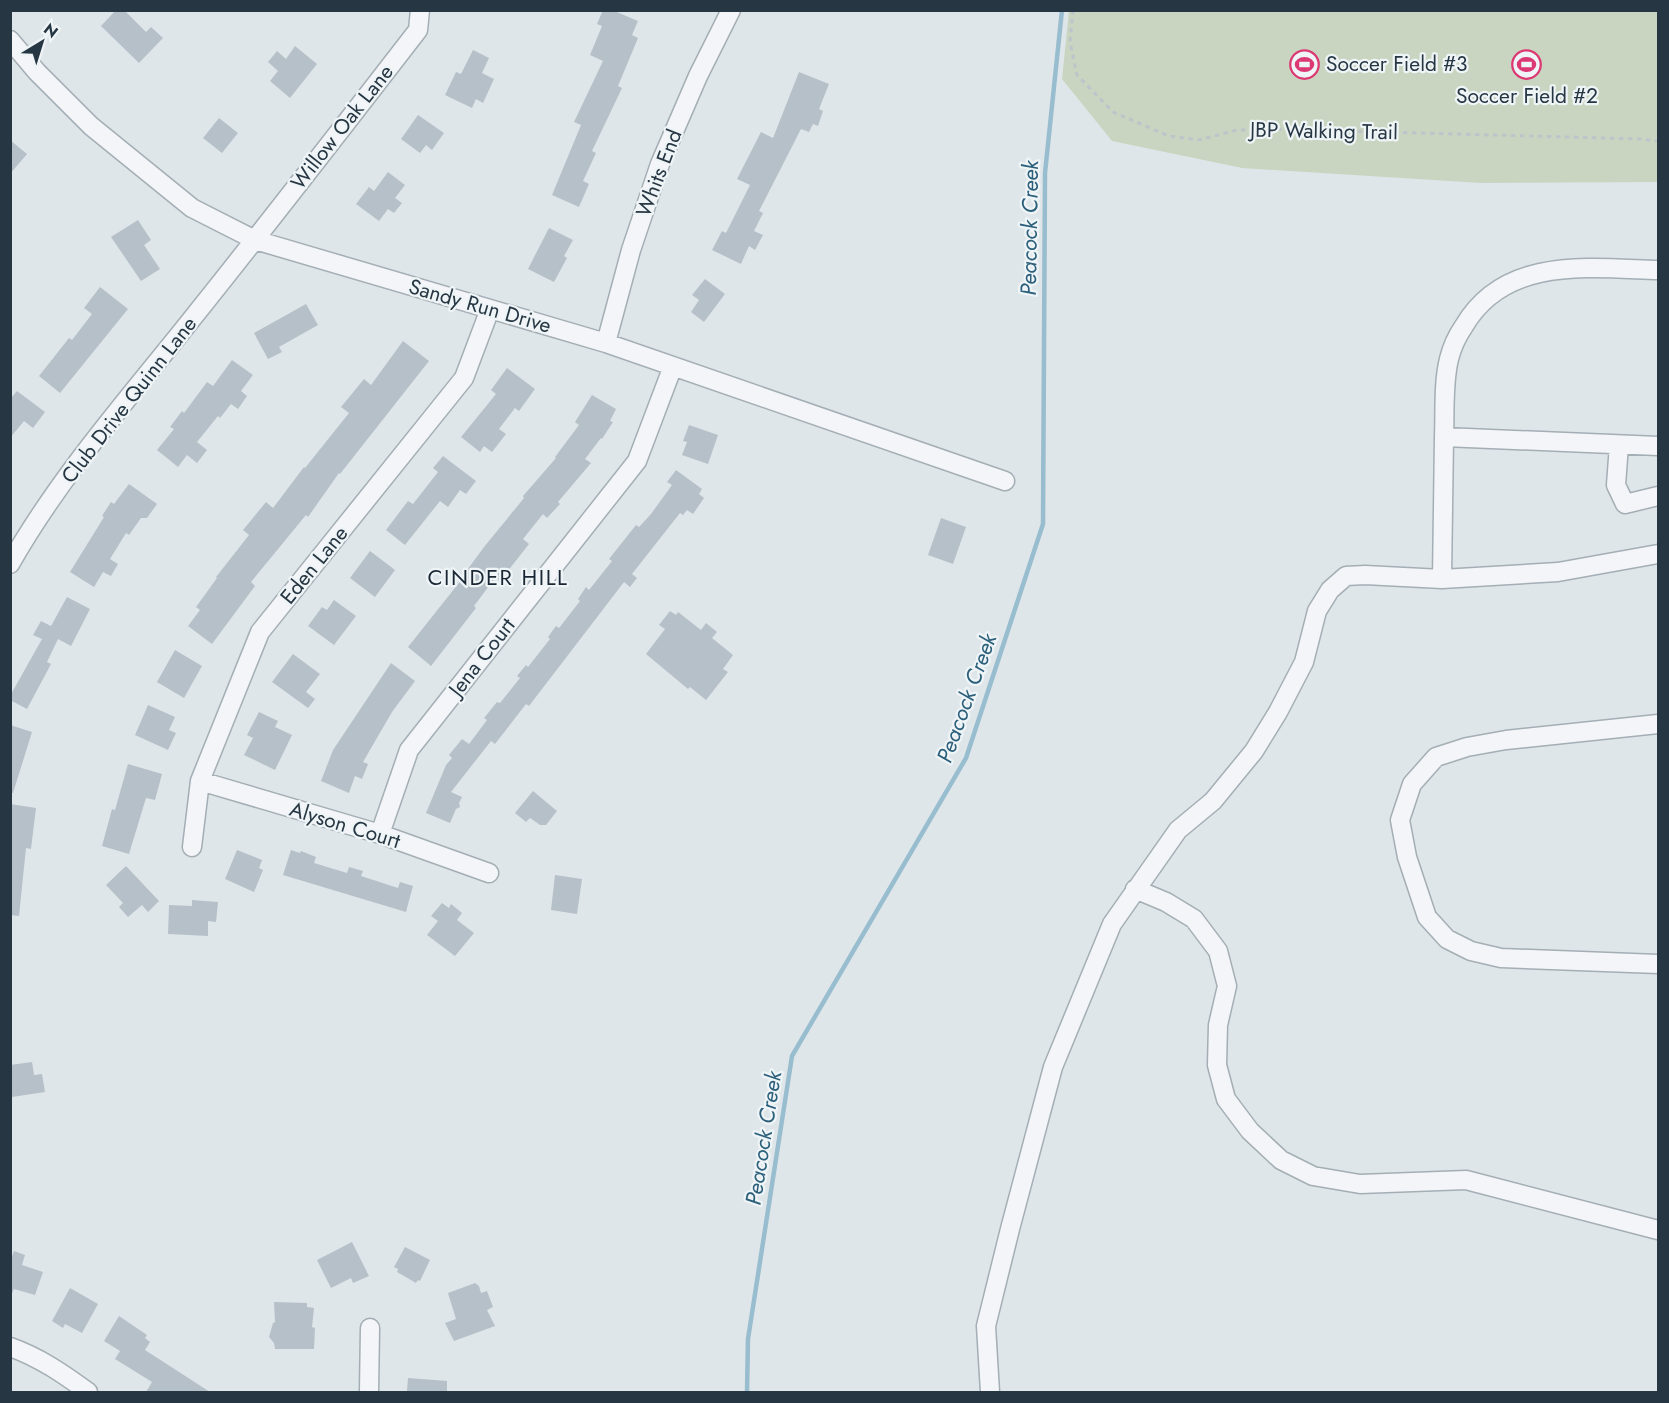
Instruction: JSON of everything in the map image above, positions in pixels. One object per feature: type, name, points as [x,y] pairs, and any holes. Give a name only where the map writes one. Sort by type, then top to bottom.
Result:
[{"type":"street","name":"Willow Oak Lane","points":[[255,240],[418,30],[420,10]]},
{"type":"street","name":"Whits End","points":[[606,343],[631,250],[660,164],[698,76],[731,10]]},
{"type":"street","name":"Sandy Run Drive","points":[[10,40],[37,72],[91,126],[192,208],[255,240],[606,343],[1005,481]]},
{"type":"street","name":"Club Drive Quinn Lane","points":[[10,564],[34,522],[91,445],[255,240]]},
{"type":"street","points":[[1442,579],[1444,437],[1449,360],[1456,338],[1470,314],[1492,292],[1516,279],[1549,270],[1659,270]]},
{"type":"street","name":"Eden Lane","points":[[192,847],[200,781],[260,632],[464,378],[490,309]]},
{"type":"street","name":"Jena Court","points":[[380,834],[409,750],[637,461],[673,366]]},
{"type":"street","points":[[1444,437],[1659,446]]},
{"type":"street","points":[[1618,445],[1616,485],[1625,504],[1659,496]]},
{"type":"street","points":[[990,1392],[986,1326],[1053,1067],[1112,924],[1178,830],[1213,801],[1254,751],[1278,712],[1304,662],[1317,610],[1330,590],[1346,576],[1442,579],[1558,572],[1659,554]]},
{"type":"street","points":[[1659,724],[1506,740],[1467,747],[1436,758],[1412,784],[1400,820],[1407,858],[1427,917],[1447,939],[1471,951],[1501,958],[1659,964]]},
{"type":"street","name":"Alyson Court","points":[[200,781],[380,834],[489,873]]},
{"type":"street","points":[[1135,889],[1166,902],[1194,919],[1218,951],[1227,986],[1218,1025],[1217,1065],[1226,1099],[1250,1131],[1281,1160],[1313,1176],[1360,1184],[1466,1180],[1659,1230]]},
{"type":"street","points":[[369,1392],[370,1328]]},
{"type":"street","points":[[10,1347],[25,1352],[88,1392]]},
{"type":"path","name":"JBP Walking Trail","points":[[1073,10],[1070,42],[1077,75],[1113,112],[1169,136],[1199,140],[1237,130],[1272,129],[1659,141]]},
{"type":"green space","points":[[1069,11],[1658,11],[1658,182],[1481,183],[1242,168],[1112,141],[1062,79]]},
{"type":"building","points":[[116,10],[124,10],[146,32],[151,27],[163,38],[139,63],[101,26]]},
{"type":"building","points":[[603,10],[612,10],[638,21],[632,35],[638,38],[618,86],[622,88],[592,151],[596,153],[583,181],[589,184],[579,207],[552,195],[581,125],[574,122],[603,61],[590,55],[602,26],[597,24]]},
{"type":"building","points":[[295,46],[317,64],[290,98],[270,81],[278,71],[268,62],[277,51],[286,59]]},
{"type":"building","points":[[473,50],[489,58],[482,73],[494,79],[483,103],[476,99],[472,108],[445,95],[456,72],[461,74]]},
{"type":"building","points":[[799,72],[829,84],[819,109],[823,111],[818,126],[813,124],[809,132],[801,129],[759,211],[763,213],[754,231],[763,235],[755,250],[749,246],[741,264],[712,250],[722,231],[726,233],[750,185],[737,179],[761,132],[773,138]]},
{"type":"building","points":[[418,115],[444,133],[432,150],[426,145],[420,153],[401,139]]},
{"type":"building","points":[[219,118],[238,133],[222,153],[203,138]]},
{"type":"building","points":[[10,140],[27,154],[10,174]]},
{"type":"building","points":[[388,172],[405,185],[395,198],[402,203],[394,213],[388,209],[379,221],[356,204],[369,187],[374,191]]},
{"type":"building","points":[[138,220],[151,240],[144,245],[160,269],[141,281],[111,237]]},
{"type":"building","points":[[549,228],[573,240],[564,256],[567,258],[554,282],[528,269]]},
{"type":"building","points":[[705,279],[725,294],[704,322],[691,312],[699,300],[692,295]]},
{"type":"building","points":[[100,287],[128,309],[60,393],[39,376],[69,338],[72,340],[92,314],[84,308]]},
{"type":"building","points":[[306,304],[318,325],[279,347],[282,352],[268,359],[254,333]]},
{"type":"building","points":[[403,341],[429,361],[339,473],[308,517],[306,515],[251,582],[255,586],[212,644],[188,626],[200,610],[196,607],[216,577],[249,535],[243,530],[266,502],[273,508],[349,413],[341,407],[364,379],[371,385]]},
{"type":"building","points":[[232,360],[253,375],[241,391],[247,396],[238,409],[231,404],[197,442],[207,450],[197,463],[187,455],[178,467],[157,450],[174,429],[170,427],[182,411],[184,413],[207,382],[213,386]]},
{"type":"building","points":[[507,368],[535,389],[519,411],[515,408],[499,429],[506,434],[492,452],[484,446],[480,452],[461,437],[496,394],[491,390]]},
{"type":"building","points":[[17,391],[45,412],[33,428],[24,421],[10,438],[10,399]]},
{"type":"building","points":[[592,395],[616,409],[610,421],[613,422],[585,459],[591,463],[558,502],[560,504],[547,518],[543,514],[523,539],[529,544],[500,581],[495,578],[474,606],[476,608],[431,666],[408,647],[524,498],[523,496],[556,458],[579,425],[575,422]]},
{"type":"building","points":[[689,425],[718,435],[708,464],[682,455],[687,442],[683,441]]},
{"type":"building","points":[[443,456],[476,481],[466,494],[460,490],[448,507],[440,501],[405,545],[386,530],[408,501],[413,504],[438,472],[433,468]]},
{"type":"building","points":[[676,470],[702,489],[699,494],[704,498],[693,514],[687,510],[683,515],[680,513],[632,574],[637,578],[630,587],[624,582],[529,706],[526,704],[495,744],[491,741],[451,792],[462,797],[460,807],[456,809],[450,823],[426,813],[446,765],[452,758],[449,755],[462,739],[469,744],[487,720],[484,718],[497,702],[500,703],[520,678],[517,676],[526,665],[528,667],[550,639],[548,637],[556,626],[559,628],[580,601],[578,599],[586,587],[589,590],[612,561],[609,559],[636,525],[639,527],[651,514],[672,485],[667,482]]},
{"type":"building","points":[[129,484],[157,504],[147,518],[141,518],[129,535],[126,533],[110,559],[118,564],[111,576],[103,572],[94,587],[70,572],[111,502],[114,504]]},
{"type":"building","points":[[941,518],[966,527],[953,564],[928,555]]},
{"type":"building","points":[[370,551],[395,570],[375,597],[350,578]]},
{"type":"building","points":[[67,597],[90,609],[71,646],[58,639],[47,662],[51,664],[27,709],[10,700],[10,696],[42,639],[33,635],[41,621],[51,626]]},
{"type":"building","points":[[334,600],[356,616],[334,645],[308,626],[322,607],[327,610]]},
{"type":"building","points":[[670,611],[676,615],[678,612],[701,630],[706,623],[717,632],[712,638],[733,655],[723,669],[728,672],[706,700],[690,687],[688,689],[646,654],[665,629],[659,625]]},
{"type":"building","points":[[175,650],[202,666],[184,698],[157,682]]},
{"type":"building","points":[[293,654],[320,674],[306,692],[315,699],[308,708],[272,682]]},
{"type":"building","points":[[391,663],[415,681],[392,712],[363,762],[368,764],[362,779],[355,776],[349,793],[321,781],[333,750]]},
{"type":"building","points":[[148,705],[175,717],[169,730],[176,733],[168,750],[135,735]]},
{"type":"building","points":[[259,712],[278,721],[275,727],[292,735],[275,770],[244,755],[253,738],[247,735]]},
{"type":"building","points":[[10,725],[32,732],[13,793],[10,793]]},
{"type":"building","points":[[128,764],[162,774],[155,800],[146,798],[129,854],[102,846]]},
{"type":"building","points":[[533,791],[557,811],[546,825],[540,825],[530,818],[526,822],[515,813]]},
{"type":"building","points":[[10,804],[36,808],[31,849],[26,848],[19,916],[10,915]]},
{"type":"building","points":[[237,850],[262,860],[259,868],[263,870],[254,892],[225,879]]},
{"type":"building","points":[[291,850],[316,857],[314,863],[347,873],[349,867],[363,871],[361,876],[398,888],[400,882],[413,886],[406,912],[283,875]]},
{"type":"building","points":[[126,866],[159,901],[148,912],[142,905],[128,917],[119,907],[123,903],[106,885]]},
{"type":"building","points":[[555,875],[582,879],[577,914],[551,910]]},
{"type":"building","points":[[192,900],[218,902],[216,922],[208,921],[208,936],[168,934],[169,905],[192,906]]},
{"type":"building","points":[[442,903],[449,908],[451,904],[462,913],[457,920],[474,933],[455,956],[427,935],[438,921],[431,916]]},
{"type":"building","points":[[32,1062],[34,1075],[42,1074],[45,1092],[12,1097],[10,1065]]},
{"type":"building","points":[[352,1242],[369,1276],[353,1283],[351,1278],[331,1288],[317,1260]]},
{"type":"building","points":[[405,1247],[430,1260],[420,1281],[416,1283],[397,1272],[398,1269],[394,1267]]},
{"type":"building","points":[[14,1251],[25,1255],[22,1265],[43,1272],[35,1295],[14,1289],[10,1293],[10,1262]]},
{"type":"building","points":[[475,1283],[479,1286],[481,1293],[487,1291],[493,1307],[487,1310],[495,1326],[454,1341],[445,1323],[456,1319],[448,1293]]},
{"type":"building","points":[[70,1288],[98,1304],[82,1333],[65,1324],[63,1328],[52,1321]]},
{"type":"building","points":[[274,1302],[307,1303],[307,1307],[314,1308],[312,1327],[315,1328],[314,1349],[275,1349],[269,1337],[275,1322]]},
{"type":"building","points":[[119,1316],[147,1335],[145,1338],[150,1342],[145,1350],[210,1392],[146,1392],[152,1382],[115,1359],[120,1351],[104,1341]]},
{"type":"building","points":[[408,1378],[447,1381],[447,1392],[407,1391]]},
{"type":"waterway","name":"Peacock Creek","points":[[747,1392],[748,1339],[792,1056],[966,758],[1043,524],[1045,173],[1062,10]]},
{"type":"place","name":"Soccer Field #3","points":[[1305,64]]},
{"type":"place","name":"Soccer Field #2","points":[[1527,65]]},
{"type":"district","name":"CINDER HILL","points":[[498,577]]}]
